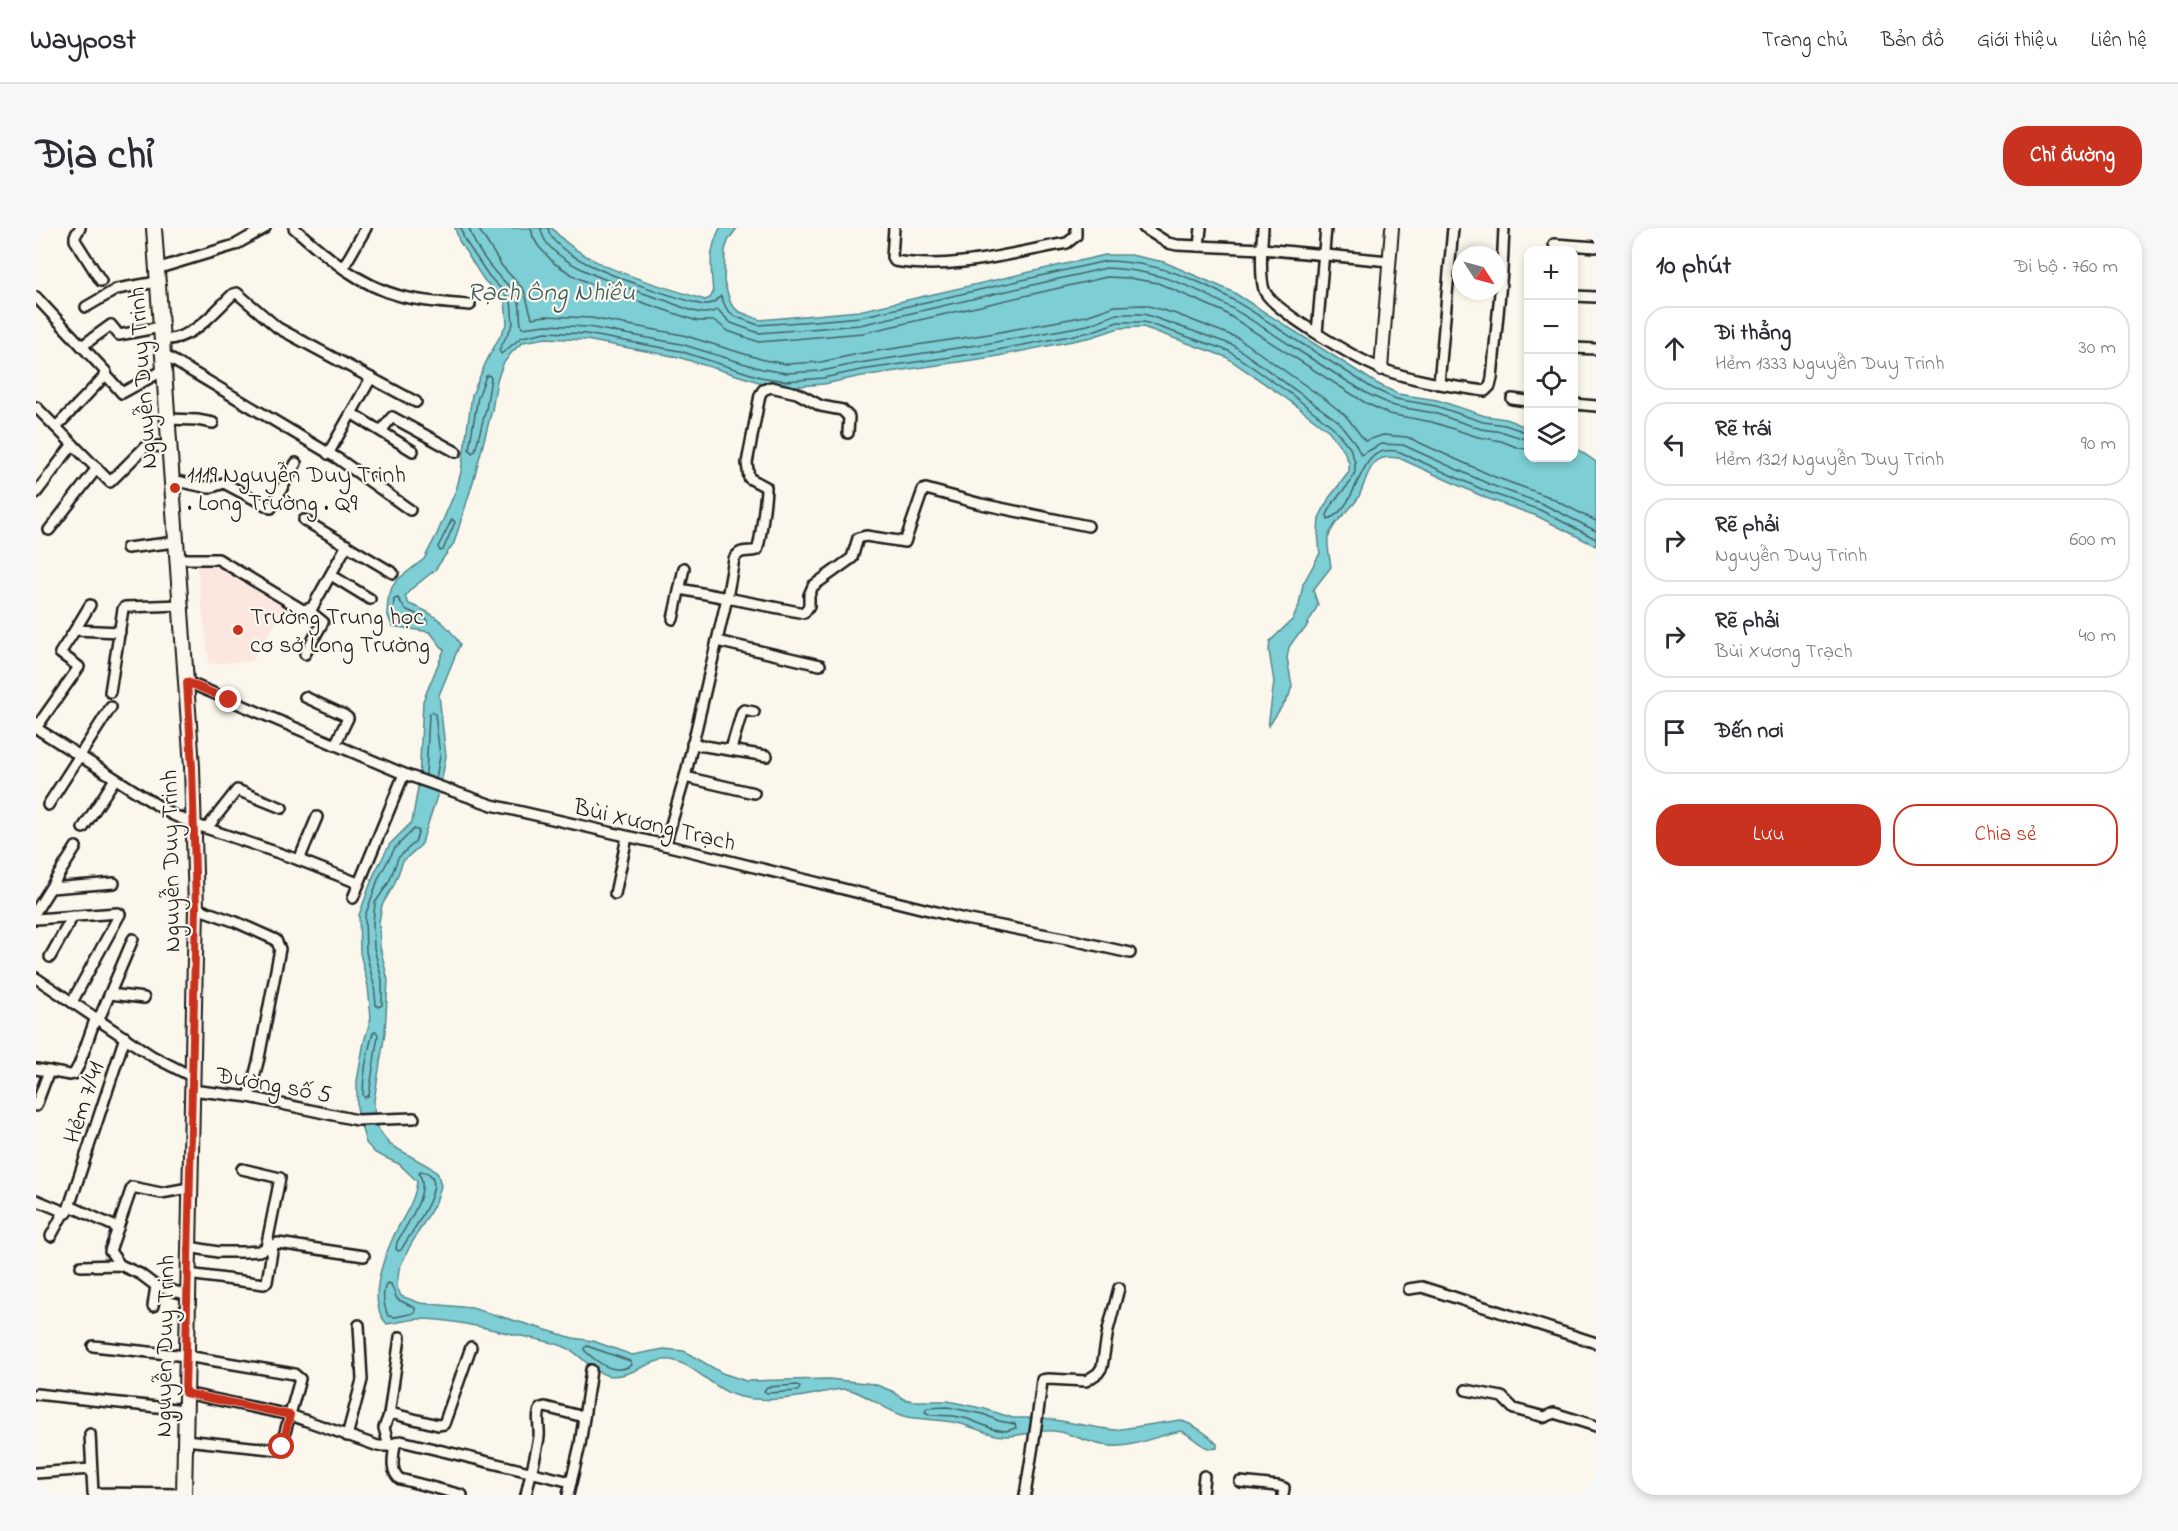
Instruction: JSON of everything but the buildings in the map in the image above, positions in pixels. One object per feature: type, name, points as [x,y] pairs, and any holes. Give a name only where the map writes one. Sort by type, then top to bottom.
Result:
[{"type":"main road","name":"Nguyễn Duy Trinh","points":[[154,228],[176,542],[200,826],[191,1083],[184,1495]]},
{"type":"street","points":[[80,228],[75,240],[101,281]]},
{"type":"street","points":[[86,307],[117,289],[156,275],[177,264],[235,245],[265,228]]},
{"type":"street","points":[[294,228],[343,268],[384,290],[423,301],[470,305]]},
{"type":"street","points":[[303,236],[310,228]]},
{"type":"street","points":[[343,268],[366,228]]},
{"type":"street","points":[[894,228],[892,257],[895,261],[944,264],[963,263],[1068,243],[1076,236],[1076,228]]},
{"type":"street","points":[[1144,228],[1168,243],[1389,261]]},
{"type":"street","points":[[1199,246],[1201,228]]},
{"type":"street","points":[[1263,228],[1264,291],[1281,309],[1317,333],[1381,369],[1439,384],[1485,392],[1490,386],[1502,271],[1504,228]]},
{"type":"street","points":[[1317,333],[1326,228]]},
{"type":"street","points":[[1381,369],[1392,228]]},
{"type":"street","points":[[1439,384],[1453,228]]},
{"type":"street","points":[[1554,244],[1596,247]]},
{"type":"street","points":[[82,346],[111,325],[119,335],[162,334],[175,339],[187,335],[235,294],[240,295],[278,328],[416,402]]},
{"type":"street","points":[[1578,296],[1596,297]]},
{"type":"street","points":[[36,297],[105,370],[106,375],[122,393],[164,370]]},
{"type":"street","points":[[1578,348],[1596,349]]},
{"type":"street","points":[[164,355],[328,454],[410,510]]},
{"type":"street","points":[[56,427],[106,375]]},
{"type":"street","points":[[328,454],[371,378]]},
{"type":"street","points":[[665,845],[685,777],[734,559],[741,551],[754,551],[759,548],[766,487],[749,478],[747,463],[760,395],[763,390],[771,387],[797,393],[820,406],[842,410],[849,417],[848,433]]},
{"type":"street","points":[[1512,399],[1524,400]]},
{"type":"street","points":[[1578,404],[1596,406]]},
{"type":"street","points":[[36,407],[110,482],[145,447],[158,446],[170,450]]},
{"type":"street","points":[[351,412],[413,451]]},
{"type":"street","points":[[381,431],[392,417],[456,452]]},
{"type":"street","points":[[168,419],[213,423]]},
{"type":"street","points":[[36,493],[73,444]]},
{"type":"street","points":[[172,480],[209,488],[224,483],[271,508],[296,463]]},
{"type":"street","points":[[49,530],[97,468]]},
{"type":"street","points":[[680,589],[804,613],[809,606],[809,595],[813,586],[852,558],[858,538],[866,536],[905,542],[919,500],[923,490],[926,489],[981,504],[1088,526]]},
{"type":"street","points":[[304,520],[393,573]]},
{"type":"street","points":[[127,548],[176,542]]},
{"type":"street","points":[[308,610],[312,608],[347,546]]},
{"type":"street","points":[[178,559],[218,559],[303,610],[308,610],[322,622],[305,654]]},
{"type":"street","points":[[673,619],[684,568]]},
{"type":"street","points":[[331,574],[369,599]]},
{"type":"street","points":[[90,605],[60,653],[79,667],[36,728],[162,809],[200,826],[358,883]]},
{"type":"street","points":[[110,692],[123,609],[182,605]]},
{"type":"street","points":[[75,630],[120,632]]},
{"type":"street","points":[[717,641],[820,665]]},
{"type":"street","name":"Bùi Xương Trạch","points":[[187,682],[408,776],[492,806],[665,845],[955,917],[1130,953]]},
{"type":"street","points":[[305,698],[348,718],[335,745]]},
{"type":"street","points":[[48,805],[111,707]]},
{"type":"street","points":[[731,749],[742,712],[744,710],[754,712]]},
{"type":"street","points":[[692,744],[767,756]]},
{"type":"street","points":[[352,898],[408,776]]},
{"type":"street","points":[[685,777],[754,793]]},
{"type":"street","points":[[83,828],[115,779]]},
{"type":"street","points":[[200,826],[237,790],[282,808]]},
{"type":"street","points":[[299,860],[317,817]]},
{"type":"street","points":[[615,894],[627,837]]},
{"type":"street","points":[[36,911],[76,847]]},
{"type":"street","points":[[51,888],[114,883]]},
{"type":"street","points":[[196,908],[236,922],[279,943],[280,949],[259,1058],[249,1097]]},
{"type":"street","points":[[36,919],[118,913],[120,916],[72,1002]]},
{"type":"street","points":[[50,957],[73,916]]},
{"type":"street","points":[[36,1070],[74,1074],[80,1065],[133,939]]},
{"type":"street","points":[[36,978],[191,1083]]},
{"type":"street","points":[[110,993],[144,998]]},
{"type":"street","name":"Hẻm 7/41","points":[[51,1236],[67,1210],[125,1037]]},
{"type":"street","points":[[36,1106],[49,1071]]},
{"type":"street","name":"Đường số 5","points":[[191,1083],[354,1119],[414,1118]]},
{"type":"street","points":[[188,1274],[264,1284],[267,1282],[280,1178],[242,1169]]},
{"type":"street","points":[[120,1265],[110,1251],[132,1187],[161,1192],[189,1188]]},
{"type":"street","points":[[36,1200],[118,1228]]},
{"type":"street","points":[[189,1247],[218,1252],[244,1252],[278,1243],[364,1256]]},
{"type":"street","points":[[81,1266],[120,1265],[140,1274],[156,1286],[188,1295]]},
{"type":"street","points":[[153,1306],[156,1286]]},
{"type":"street","points":[[1409,1289],[1422,1287],[1596,1343]]},
{"type":"street","points":[[1025,1495],[1042,1383],[1044,1379],[1086,1381],[1098,1373],[1102,1367],[1108,1330],[1119,1288]]},
{"type":"street","points":[[347,1436],[362,1380],[359,1325]]},
{"type":"street","points":[[400,1337],[389,1415],[384,1428],[392,1444],[393,1471],[400,1479],[462,1495]]},
{"type":"street","points":[[93,1346],[186,1356],[300,1379],[282,1447],[277,1450],[185,1440]]},
{"type":"street","points":[[389,1415],[394,1414],[438,1425],[444,1424],[471,1347]]},
{"type":"street","points":[[568,1495],[580,1445],[591,1370]]},
{"type":"street","points":[[1466,1390],[1502,1397],[1514,1409],[1545,1417],[1554,1413],[1596,1426]]},
{"type":"street","points":[[185,1393],[290,1415],[378,1446],[401,1441],[571,1482]]},
{"type":"street","points":[[36,1394],[185,1410]]},
{"type":"street","points":[[526,1495],[539,1439],[538,1414],[541,1408],[584,1417]]},
{"type":"street","points":[[90,1434],[93,1494],[184,1495]]},
{"type":"street","points":[[36,1473],[91,1468]]},
{"type":"street","points":[[1203,1495],[1204,1476]]},
{"type":"street","points":[[1240,1482],[1278,1486],[1284,1488],[1283,1495]]},
{"type":"shaded area","name":"Trường Trung học cơ sở Long Trường","points":[[196,560],[221,560],[290,599],[252,661],[209,664]]},
{"type":"water","name":"Rạch Ông Nhiêu","points":[[455,228],[552,228],[566,242],[602,264],[644,281],[705,300],[713,293],[712,252],[720,228],[737,228],[725,250],[724,282],[731,304],[738,311],[760,320],[859,311],[1105,255],[1131,255],[1164,262],[1233,292],[1376,383],[1398,394],[1437,400],[1485,416],[1506,419],[1524,426],[1524,462],[1578,462],[1578,450],[1596,462],[1596,546],[1537,516],[1486,498],[1399,458],[1390,457],[1377,461],[1368,473],[1358,498],[1330,533],[1328,542],[1331,567],[1313,590],[1318,605],[1305,629],[1289,647],[1287,658],[1292,686],[1289,696],[1268,727],[1274,682],[1269,651],[1270,641],[1293,619],[1299,605],[1303,584],[1320,553],[1319,518],[1329,498],[1349,472],[1349,463],[1344,451],[1329,431],[1226,357],[1143,327],[1119,328],[1092,337],[993,357],[862,376],[824,384],[785,387],[759,382],[678,357],[586,340],[546,338],[523,342],[503,364],[497,380],[492,410],[473,482],[454,543],[435,570],[410,590],[405,597],[409,604],[439,620],[460,644],[439,695],[446,756],[441,784],[421,845],[403,861],[394,885],[382,905],[379,922],[380,947],[388,980],[385,1032],[374,1101],[375,1124],[389,1144],[438,1174],[441,1186],[436,1202],[399,1269],[397,1287],[401,1296],[420,1303],[472,1308],[573,1338],[593,1341],[632,1355],[664,1349],[684,1351],[722,1373],[746,1381],[829,1379],[874,1384],[904,1399],[914,1401],[948,1401],[1013,1418],[1044,1418],[1115,1430],[1180,1420],[1205,1433],[1217,1444],[1217,1448],[1207,1448],[1181,1431],[1119,1446],[1095,1444],[1054,1431],[998,1436],[957,1423],[908,1417],[846,1389],[785,1399],[764,1400],[744,1397],[726,1392],[691,1368],[675,1361],[658,1361],[625,1374],[606,1375],[595,1370],[570,1350],[553,1343],[481,1327],[431,1319],[415,1319],[387,1324],[381,1316],[377,1294],[381,1271],[392,1240],[410,1205],[417,1181],[399,1164],[375,1153],[366,1143],[360,1122],[357,1107],[357,1081],[371,1018],[368,986],[360,953],[359,915],[374,874],[390,844],[412,822],[419,782],[423,701],[444,650],[430,632],[392,626],[387,613],[388,600],[397,580],[424,559],[456,490],[461,472],[472,395],[486,362],[507,323],[505,301],[484,280],[459,241]]},
{"type":"place","name":"1119 Nguyễn Duy Trinh . Long Trường . Q9","points":[[175,488]]},
{"type":"place","name":"Trường Trung học cơ sở Long Trường","points":[[238,630]]},
{"type":"route","points":[[229,700],[187,682],[196,908],[185,1393],[290,1415],[282,1447]]}]
